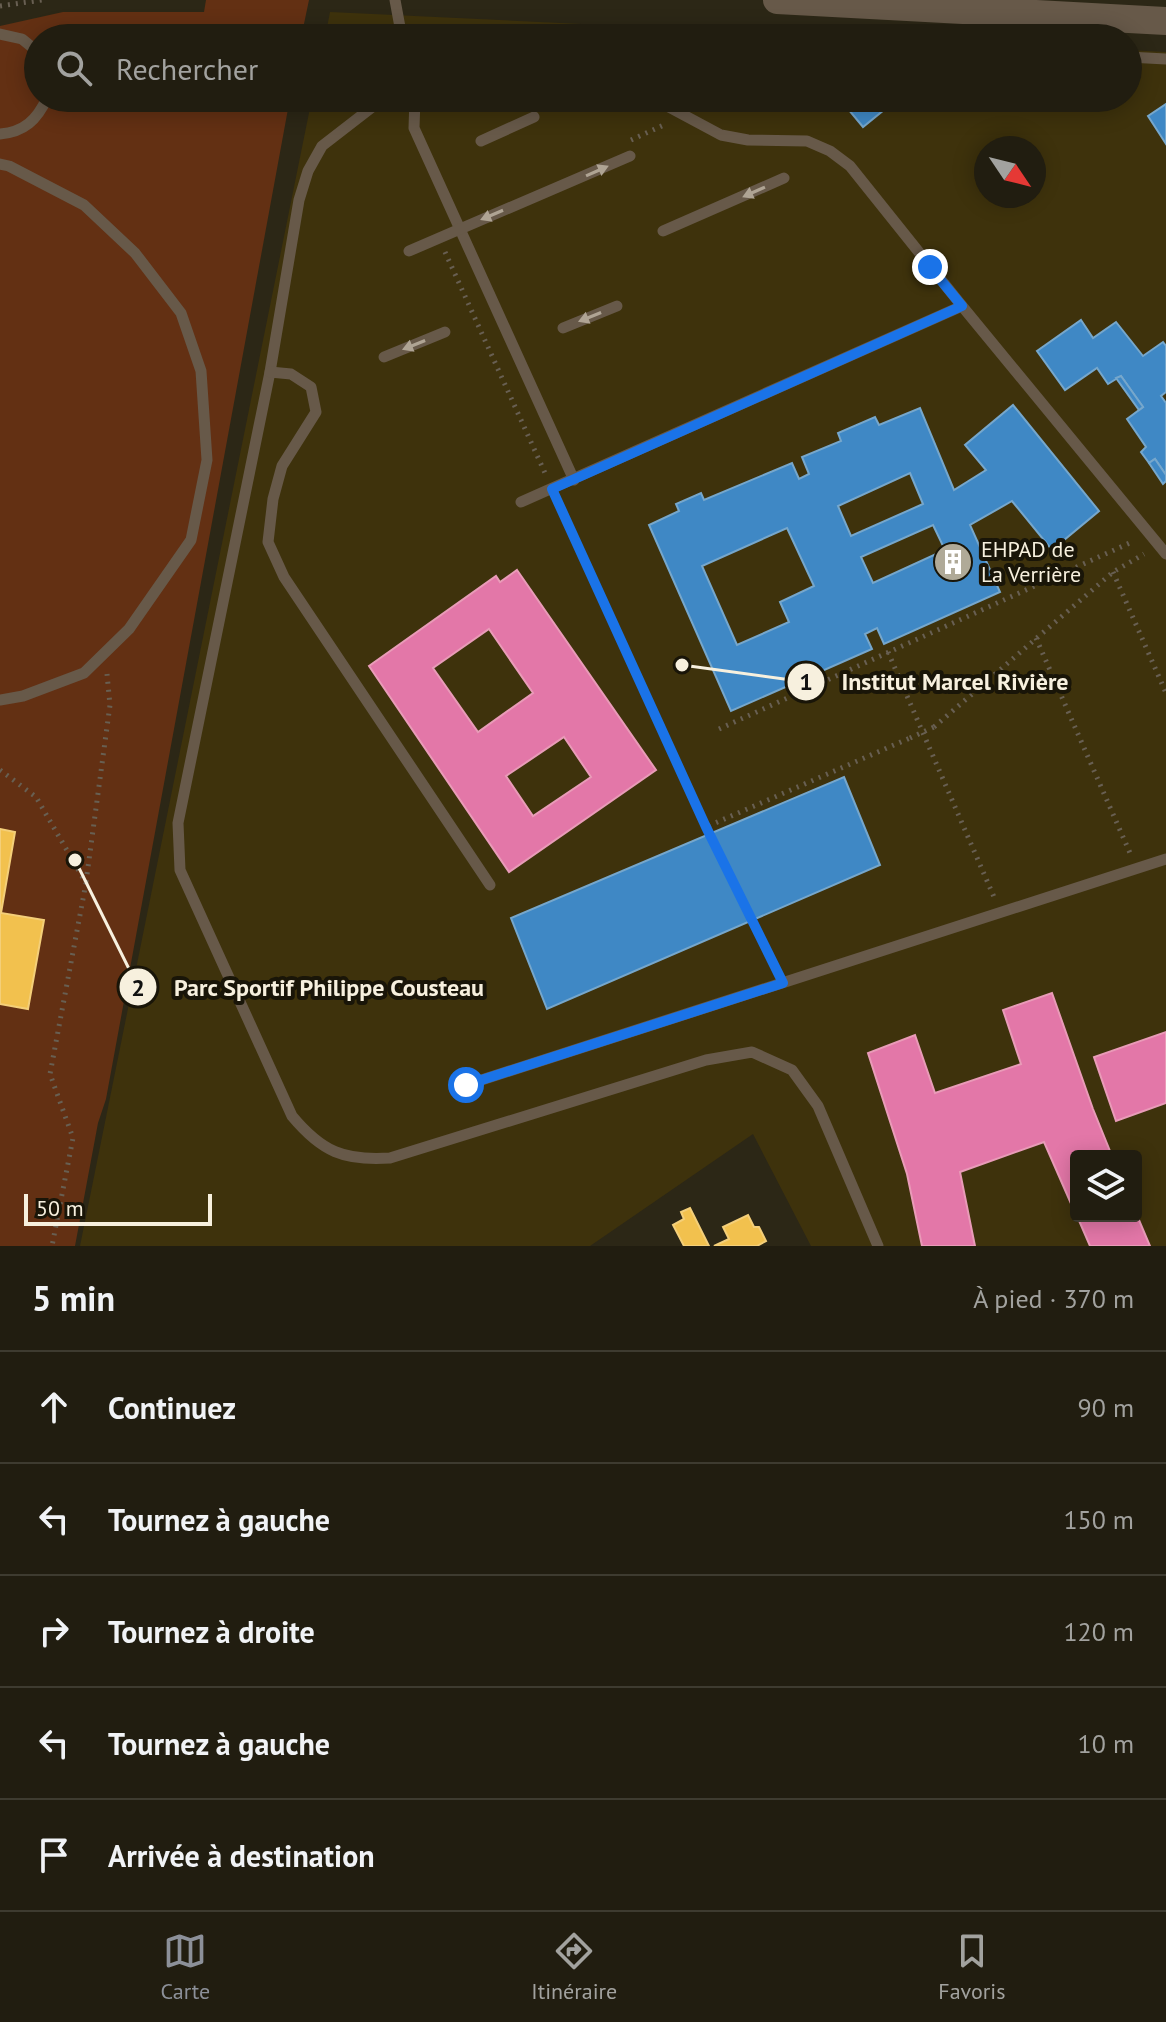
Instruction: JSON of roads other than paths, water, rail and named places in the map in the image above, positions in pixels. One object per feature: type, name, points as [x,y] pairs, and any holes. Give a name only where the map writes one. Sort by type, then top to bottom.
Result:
[{"type":"street","points":[[777,0],[1166,21]]},
{"type":"lane","points":[[395,0],[399,24]]},
{"type":"lane","points":[[0,34],[24,41]]},
{"type":"lane","points":[[1142,58],[1166,59]]},
{"type":"lane","points":[[0,134],[13,133],[29,125],[40,112]]},
{"type":"lane","points":[[366,112],[322,146],[308,171],[299,200],[270,372],[178,823],[180,870],[292,1116],[310,1138],[335,1153],[361,1160],[390,1158],[706,1060],[752,1052],[792,1070],[818,1106],[878,1246]]},
{"type":"lane","points":[[415,112],[414,128],[574,480]]},
{"type":"lane","points":[[680,112],[721,135],[748,140],[807,141],[830,151],[850,166],[1162,550]]},
{"type":"lane","points":[[481,141],[534,117]]},
{"type":"lane","points":[[409,251],[630,156]]},
{"type":"lane","points":[[0,164],[84,205],[135,253],[181,313],[201,371],[207,460],[191,540],[129,629],[84,673],[23,696],[0,700]]},
{"type":"lane","points":[[663,231],[784,178]]},
{"type":"lane","points":[[563,328],[617,306]]},
{"type":"lane","points":[[521,502],[962,306]]},
{"type":"lane","points":[[384,357],[445,332]]},
{"type":"lane","points":[[270,372],[291,374],[311,387],[316,412],[282,466],[273,499],[268,542],[284,577],[490,885]]},
{"type":"lane","points":[[466,1085],[1166,859]]},
{"type":"place","name":"EHPAD de La Verrière","points":[[953,562]]},
{"type":"place","name":"Institut Marcel Rivière","points":[[682,665]]},
{"type":"place","name":"Parc Sportif Philippe Cousteau","points":[[75,860]]}]
